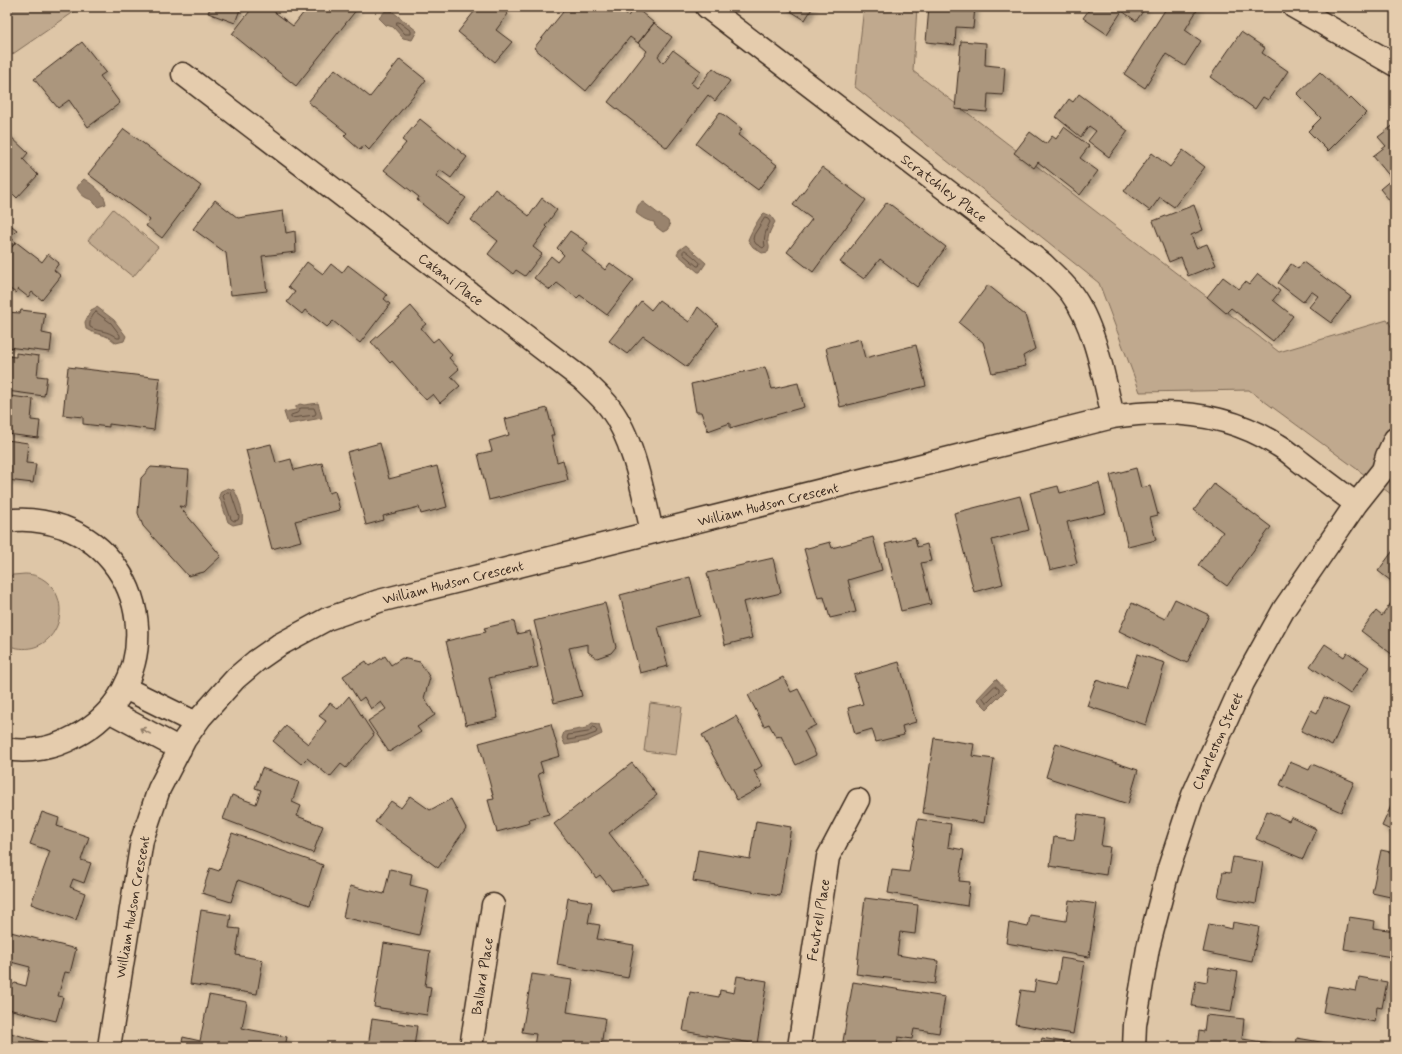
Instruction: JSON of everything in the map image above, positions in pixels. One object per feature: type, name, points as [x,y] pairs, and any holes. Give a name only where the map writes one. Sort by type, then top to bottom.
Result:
[{"type":"street","name":"Scratchley Place","points":[[707,7],[1043,264],[1070,292],[1081,308],[1095,344],[1114,417]]},
{"type":"street","points":[[1294,7],[1395,65]]},
{"type":"street","name":"Catani Place","points":[[183,74],[582,379],[609,407],[620,423],[634,459],[652,532]]},
{"type":"street","name":"William Hudson Crescent","points":[[109,1047],[142,840],[159,789],[180,749],[196,723],[236,678],[256,661],[279,645],[327,619],[379,601],[1114,417],[1136,414],[1180,413],[1222,420],[1242,426],[1278,445],[1356,504]]},
{"type":"street","name":"Charleston Street","points":[[1134,1047],[1148,948],[1168,871],[1193,795],[1243,683],[1284,610],[1356,504],[1389,467],[1387,456],[1395,439]]},
{"type":"street","points":[[7,521],[33,520],[54,524],[72,531],[95,546],[106,555],[118,571],[128,589],[135,608],[138,628],[136,655],[133,669],[125,688],[109,711],[82,734],[66,742],[31,750],[7,749]]},
{"type":"street","points":[[125,688],[196,723]]},
{"type":"street","points":[[109,711],[180,749]]},
{"type":"street","name":"Fewtrell Place","points":[[798,1047],[828,857],[858,800]]},
{"type":"street","name":"Ballard Place","points":[[471,1047],[493,905]]},
{"type":"shaded area","points":[[7,7],[81,7],[7,58]]},
{"type":"shaded area","points":[[864,7],[917,7],[913,71],[1279,352],[1387,320],[1395,332],[1395,497],[1249,390],[1140,392],[1099,283],[855,87]]},
{"type":"shaded area","points":[[113,209],[158,247],[133,277],[88,240]]},
{"type":"shaded area","points":[[25,574],[37,576],[50,585],[58,598],[60,611],[57,625],[50,637],[39,645],[24,649],[7,645],[7,578],[13,575]]},
{"type":"shaded area","points":[[650,703],[682,707],[676,755],[644,751]]},
{"type":"water","points":[[388,8],[417,31],[412,40],[403,38],[393,27],[386,25],[379,18]]},
{"type":"water","points":[[84,179],[101,193],[106,204],[98,207],[92,200],[80,193],[77,188]]},
{"type":"water","points":[[643,202],[668,221],[670,226],[667,230],[663,232],[655,226],[654,222],[645,219],[636,213],[637,208]]},
{"type":"water","points":[[764,213],[771,216],[775,222],[768,237],[768,252],[762,253],[753,247],[748,240]]},
{"type":"water","points":[[686,245],[706,263],[700,272],[698,272],[677,254],[679,250]]},
{"type":"water","points":[[97,307],[114,320],[126,336],[124,341],[116,343],[108,337],[86,329],[85,322],[91,310]]},
{"type":"water","points":[[318,403],[322,418],[288,424],[284,412],[296,410],[296,406],[300,404],[304,405]]},
{"type":"water","points":[[228,488],[234,490],[238,497],[242,510],[242,523],[233,525],[228,522],[219,496],[221,491]]},
{"type":"water","points":[[996,679],[1006,690],[987,709],[977,699]]},
{"type":"water","points":[[592,723],[599,724],[602,734],[587,741],[565,745],[562,738],[564,732],[586,728]]},
{"type":"building","points":[[206,7],[241,7],[235,23],[208,13],[210,8]]},
{"type":"building","points":[[253,7],[268,7],[293,26],[308,7],[354,7],[357,9],[296,86],[232,34]]},
{"type":"building","points":[[478,7],[500,7],[508,14],[496,30],[512,42],[495,62],[458,32]]},
{"type":"building","points":[[567,7],[616,7],[628,16],[635,7],[654,23],[638,43],[630,37],[586,91],[534,48]]},
{"type":"building","points":[[784,7],[813,7],[805,20]]},
{"type":"building","points":[[929,7],[975,7],[973,28],[956,27],[955,45],[926,42]]},
{"type":"building","points":[[1091,7],[1146,7],[1136,21],[1122,11],[1107,34],[1083,18]]},
{"type":"building","points":[[1167,7],[1199,7],[1185,30],[1201,41],[1185,66],[1166,54],[1145,88],[1124,74]]},
{"type":"building","points":[[654,23],[672,37],[658,56],[663,63],[673,50],[701,71],[691,83],[697,88],[713,68],[730,81],[715,101],[708,95],[667,148],[608,102],[647,51],[638,43]]},
{"type":"building","points":[[1241,32],[1265,48],[1262,53],[1288,71],[1268,100],[1263,97],[1255,109],[1210,77]]},
{"type":"building","points":[[961,41],[986,43],[985,65],[1005,67],[1003,95],[988,94],[987,112],[955,109]]},
{"type":"building","points":[[82,42],[106,72],[100,76],[120,103],[88,127],[69,100],[58,108],[34,79]]},
{"type":"building","points":[[400,59],[426,80],[369,150],[364,145],[360,150],[344,136],[347,133],[308,102],[335,69],[370,97]]},
{"type":"building","points":[[1320,72],[1349,100],[1351,98],[1366,113],[1328,151],[1308,131],[1321,118],[1297,94]]},
{"type":"building","points":[[1079,94],[1128,131],[1109,157],[1088,141],[1096,131],[1089,126],[1081,137],[1056,117],[1069,99],[1073,102]]},
{"type":"building","points":[[720,112],[742,129],[738,135],[777,165],[758,190],[696,144]]},
{"type":"building","points":[[420,119],[467,157],[451,178],[440,170],[436,176],[466,198],[446,223],[417,200],[419,197],[384,170],[406,143],[402,140]]},
{"type":"building","points":[[1395,124],[1395,207],[1380,189],[1392,179],[1373,156],[1386,146],[1378,137]]},
{"type":"building","points":[[1064,127],[1089,146],[1080,158],[1098,171],[1080,195],[1038,162],[1034,168],[1014,153],[1030,132],[1046,144],[1052,136],[1056,139]]},
{"type":"building","points":[[124,129],[201,186],[162,238],[146,226],[150,220],[88,174]]},
{"type":"building","points":[[7,133],[28,153],[23,159],[38,175],[17,198],[7,188]]},
{"type":"building","points":[[1183,150],[1205,167],[1174,207],[1160,197],[1150,211],[1124,191],[1152,153],[1170,167]]},
{"type":"building","points":[[822,167],[866,200],[813,272],[787,252],[812,219],[793,205]]},
{"type":"building","points":[[495,189],[529,216],[542,198],[557,210],[545,226],[547,228],[533,247],[542,254],[525,276],[516,270],[513,274],[488,254],[498,241],[471,220]]},
{"type":"building","points":[[215,200],[238,218],[283,211],[286,233],[295,231],[296,252],[262,256],[267,291],[231,295],[226,253],[193,229]]},
{"type":"building","points":[[887,202],[946,247],[917,287],[880,259],[864,279],[840,262]]},
{"type":"building","points":[[1194,205],[1203,230],[1191,235],[1196,248],[1207,244],[1216,265],[1188,276],[1181,257],[1169,262],[1153,221]]},
{"type":"building","points":[[7,222],[17,230],[10,237],[16,242],[7,253]]},
{"type":"building","points":[[570,231],[588,243],[582,251],[605,270],[610,263],[634,280],[607,315],[580,295],[577,298],[557,283],[550,290],[534,278],[551,256],[558,262],[564,255],[557,248]]},
{"type":"building","points":[[16,242],[42,262],[48,254],[59,263],[54,270],[61,276],[42,300],[32,292],[28,297],[18,289],[16,293],[7,287],[7,253]]},
{"type":"building","points":[[307,262],[323,274],[331,264],[342,273],[348,265],[387,295],[384,299],[390,304],[360,343],[333,321],[327,327],[305,310],[302,314],[287,302],[295,292],[288,287]]},
{"type":"building","points":[[1303,262],[1351,297],[1331,323],[1309,307],[1318,296],[1311,291],[1303,302],[1278,283],[1291,264],[1298,269]]},
{"type":"building","points":[[1258,274],[1280,291],[1273,300],[1293,316],[1273,341],[1231,308],[1226,313],[1207,297],[1223,277],[1239,289],[1245,282],[1249,285]]},
{"type":"building","points":[[988,285],[1025,315],[1035,349],[1023,356],[1026,366],[992,373],[983,342],[959,323]]},
{"type":"building","points":[[659,300],[689,322],[698,307],[718,325],[687,367],[643,336],[627,354],[609,341],[641,301],[651,310]]},
{"type":"building","points":[[411,306],[426,324],[421,328],[433,342],[438,338],[452,355],[449,358],[459,369],[451,376],[460,386],[440,403],[433,394],[426,400],[392,361],[390,363],[371,342]]},
{"type":"building","points":[[21,310],[45,313],[42,333],[52,335],[50,352],[7,347],[7,312],[20,313]]},
{"type":"building","points":[[860,339],[865,358],[916,345],[926,386],[840,407],[826,348]]},
{"type":"building","points":[[16,353],[39,356],[37,376],[47,377],[44,396],[7,391],[7,356],[16,357]]},
{"type":"building","points":[[68,367],[160,378],[154,430],[109,424],[109,427],[83,424],[83,417],[63,415]]},
{"type":"building","points":[[765,367],[772,389],[798,383],[804,407],[730,428],[730,423],[708,431],[701,412],[696,412],[691,384]]},
{"type":"building","points":[[11,396],[33,399],[31,420],[40,421],[38,438],[7,434],[7,400],[10,400]]},
{"type":"building","points":[[547,408],[554,435],[551,435],[557,462],[563,460],[568,480],[489,500],[478,454],[492,451],[489,441],[509,435],[505,419]]},
{"type":"building","points":[[7,440],[28,443],[26,463],[36,464],[33,483],[7,480]]},
{"type":"building","points":[[380,443],[389,479],[437,466],[447,507],[421,514],[419,507],[383,516],[384,520],[366,525],[347,452]]},
{"type":"building","points":[[271,444],[276,463],[291,459],[294,470],[322,463],[329,493],[335,491],[340,510],[295,521],[301,541],[272,549],[246,450]]},
{"type":"building","points":[[151,467],[189,470],[186,507],[179,506],[221,556],[204,572],[188,576],[143,526],[138,513],[141,478]]},
{"type":"building","points":[[1136,468],[1141,488],[1150,486],[1158,515],[1150,517],[1156,540],[1128,547],[1110,475]]},
{"type":"building","points":[[1099,483],[1106,513],[1067,522],[1077,563],[1050,570],[1030,493],[1058,486],[1060,493]]},
{"type":"building","points":[[1214,484],[1271,527],[1227,586],[1198,565],[1223,532],[1194,510]]},
{"type":"building","points":[[1020,496],[1029,530],[992,540],[1003,584],[974,592],[954,513]]},
{"type":"building","points":[[873,537],[882,570],[848,580],[856,612],[830,618],[824,597],[818,598],[804,549],[830,542],[832,548]]},
{"type":"building","points":[[915,537],[917,547],[927,544],[931,561],[921,563],[931,604],[901,611],[885,544]]},
{"type":"building","points":[[1395,548],[1395,584],[1378,571]]},
{"type":"building","points":[[773,558],[781,593],[743,602],[752,638],[725,645],[707,573]]},
{"type":"building","points":[[690,577],[700,616],[658,627],[668,666],[640,673],[620,595]]},
{"type":"building","points":[[1175,599],[1209,615],[1187,663],[1119,631],[1132,603],[1165,619]]},
{"type":"building","points":[[1393,600],[1395,602],[1395,652],[1393,655],[1361,631],[1376,611],[1382,616]]},
{"type":"building","points":[[605,603],[616,647],[611,653],[597,658],[588,652],[588,644],[569,648],[582,696],[554,703],[534,621]]},
{"type":"building","points":[[514,621],[517,634],[530,631],[538,667],[489,678],[498,718],[466,725],[446,641],[486,632],[484,628]]},
{"type":"building","points":[[1325,644],[1344,657],[1347,652],[1369,667],[1350,694],[1310,666]]},
{"type":"building","points":[[1137,654],[1165,663],[1146,725],[1087,706],[1096,680],[1126,689]]},
{"type":"building","points":[[385,656],[391,665],[402,658],[420,662],[430,678],[424,698],[435,715],[417,727],[421,732],[389,752],[368,721],[386,709],[381,702],[371,709],[364,697],[359,701],[343,676],[366,661],[369,666]]},
{"type":"building","points":[[899,662],[916,722],[902,726],[904,735],[876,742],[872,729],[855,734],[848,708],[863,704],[854,675]]},
{"type":"building","points":[[783,677],[791,692],[798,689],[816,725],[804,731],[816,755],[796,765],[781,736],[776,737],[769,724],[764,726],[748,695]]},
{"type":"building","points":[[349,696],[374,735],[346,768],[341,764],[330,777],[307,758],[301,764],[273,741],[286,726],[308,744],[326,721],[319,716],[330,703],[338,709]]},
{"type":"building","points":[[1324,697],[1349,708],[1332,746],[1301,731],[1311,710],[1317,713]]},
{"type":"building","points":[[736,716],[762,766],[754,771],[763,786],[737,800],[702,735]]},
{"type":"building","points":[[551,724],[560,756],[540,762],[543,772],[538,774],[549,814],[529,819],[530,823],[497,832],[488,800],[494,799],[479,743]]},
{"type":"building","points":[[934,738],[974,744],[972,756],[994,759],[984,823],[923,813]]},
{"type":"building","points":[[1056,743],[1138,770],[1128,804],[1046,777]]},
{"type":"building","points":[[1290,762],[1309,770],[1312,764],[1354,782],[1341,812],[1280,785]]},
{"type":"building","points":[[632,763],[657,795],[609,833],[649,884],[612,890],[600,875],[596,878],[554,824]]},
{"type":"building","points":[[262,768],[299,782],[292,802],[301,806],[297,816],[323,826],[313,853],[223,819],[232,795],[256,804],[261,790],[255,788]]},
{"type":"building","points":[[410,796],[430,810],[451,799],[466,828],[438,868],[375,822],[391,801],[401,808]]},
{"type":"building","points":[[1391,806],[1395,807],[1395,832],[1382,826]]},
{"type":"building","points":[[1267,811],[1289,821],[1291,817],[1316,829],[1303,859],[1256,839]]},
{"type":"building","points":[[42,812],[59,818],[57,826],[89,837],[81,860],[91,863],[84,883],[73,879],[70,887],[85,893],[76,920],[31,904],[50,851],[30,844]]},
{"type":"building","points":[[1078,814],[1105,818],[1101,846],[1110,847],[1106,875],[1050,866],[1054,837],[1074,840]]},
{"type":"building","points":[[918,819],[951,824],[948,847],[964,850],[959,881],[970,882],[967,906],[888,893],[892,870],[909,872]]},
{"type":"building","points":[[756,821],[791,827],[780,896],[693,881],[698,850],[750,859]]},
{"type":"building","points":[[232,833],[323,865],[310,905],[238,880],[231,902],[202,893],[210,868],[219,871]]},
{"type":"building","points":[[1381,850],[1395,853],[1395,898],[1372,893]]},
{"type":"building","points":[[1233,857],[1263,862],[1256,904],[1218,897],[1223,872],[1230,873]]},
{"type":"building","points":[[390,869],[412,874],[410,885],[429,890],[419,935],[343,917],[350,886],[384,894]]},
{"type":"building","points":[[568,898],[592,902],[588,923],[600,925],[597,939],[634,945],[628,978],[557,965]]},
{"type":"building","points":[[865,898],[918,905],[915,934],[900,932],[897,955],[938,961],[935,984],[856,974]]},
{"type":"building","points":[[1069,900],[1097,904],[1089,957],[1006,943],[1009,923],[1028,927],[1030,915],[1066,921]]},
{"type":"building","points":[[201,910],[231,915],[229,928],[240,929],[236,955],[263,960],[257,994],[190,984]]},
{"type":"building","points":[[1349,917],[1375,921],[1374,928],[1395,931],[1392,957],[1344,949]]},
{"type":"building","points":[[1233,922],[1259,927],[1252,962],[1203,952],[1209,924],[1232,929]]},
{"type":"building","points":[[7,931],[76,949],[70,973],[65,972],[58,996],[63,997],[56,1021],[8,1009],[8,988],[15,983],[26,986],[30,967],[7,961]]},
{"type":"building","points":[[384,943],[430,951],[425,986],[431,987],[427,1015],[374,1007]]},
{"type":"building","points":[[1061,958],[1085,962],[1073,1034],[1015,1024],[1021,990],[1034,992],[1036,980],[1057,984]]},
{"type":"building","points":[[1209,967],[1238,972],[1231,1012],[1192,1006],[1196,980],[1207,982]]},
{"type":"building","points":[[532,974],[572,980],[567,1012],[605,1018],[601,1047],[534,1046],[536,1034],[522,1032]]},
{"type":"building","points":[[737,976],[767,981],[757,1044],[683,1031],[690,992],[719,997],[720,990],[734,993]]},
{"type":"building","points":[[1359,977],[1387,982],[1382,1008],[1377,1007],[1375,1022],[1323,1012],[1328,986],[1356,991]]},
{"type":"building","points":[[853,982],[945,997],[939,1033],[914,1029],[912,1039],[898,1037],[897,1047],[842,1047]]},
{"type":"building","points":[[209,995],[247,1002],[242,1028],[287,1037],[285,1047],[181,1047],[183,1037],[200,1041]]},
{"type":"building","points":[[1206,1015],[1244,1019],[1242,1039],[1271,1043],[1271,1047],[1197,1047],[1199,1031],[1204,1032]]},
{"type":"building","points":[[372,1019],[417,1026],[414,1047],[368,1047]]},
{"type":"building","points":[[7,1032],[60,1047],[7,1047]]},
{"type":"building","points":[[1042,1038],[1075,1044],[1075,1047],[1040,1047]]},
{"type":"building","points":[[1297,1038],[1350,1047],[1296,1047]]}]
